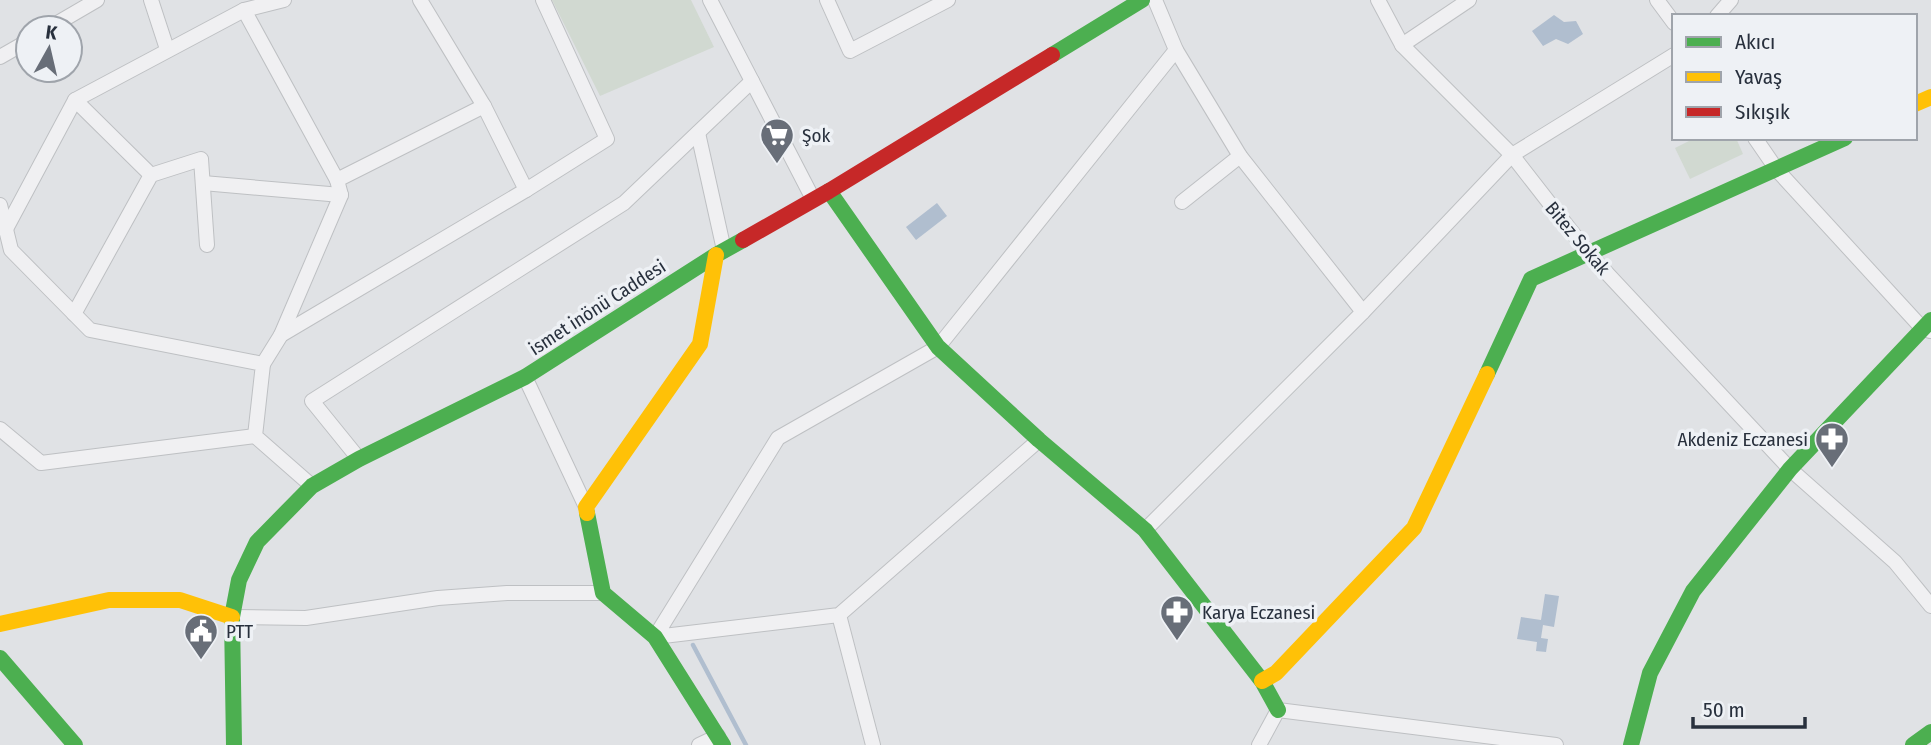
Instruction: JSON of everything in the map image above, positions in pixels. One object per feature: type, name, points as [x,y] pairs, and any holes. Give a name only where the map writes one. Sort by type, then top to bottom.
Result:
[{"type":"street","points":[[74,14],[97,0]]},
{"type":"street","points":[[150,0],[167,49]]},
{"type":"street","points":[[3,229],[75,100],[244,10],[284,0]]},
{"type":"street","points":[[420,0],[484,106],[526,190]]},
{"type":"street","points":[[281,335],[607,139],[543,0]]},
{"type":"street","points":[[710,0],[813,199]]},
{"type":"street","points":[[827,0],[850,51],[929,5],[948,0]]},
{"type":"street","name":"ismet inönü Caddesi","points":[[234,745],[232,617],[239,580],[257,542],[312,486],[359,459],[526,377],[720,253],[829,191],[1142,0]]},
{"type":"street","points":[[1155,0],[1176,50],[1240,156],[1363,312]]},
{"type":"street","name":"Bitez Sokak","points":[[1378,0],[1402,45],[1512,155],[1589,254],[1790,468],[1895,562],[1931,607]]},
{"type":"street","points":[[1402,45],[1469,0]]},
{"type":"street","points":[[1657,0],[1672,20]]},
{"type":"street","points":[[1719,14],[1731,0]]},
{"type":"street","points":[[244,10],[337,180],[341,195],[281,335],[263,364],[255,436]]},
{"type":"street","points":[[655,637],[778,438],[938,347],[1176,50]]},
{"type":"street","points":[[1145,530],[1363,312],[1512,155],[1672,56]]},
{"type":"street","points":[[359,459],[312,401],[624,203],[752,81]]},
{"type":"street","points":[[75,100],[151,175]]},
{"type":"street","points":[[337,180],[484,106]]},
{"type":"street","points":[[586,508],[700,344],[720,253],[698,133]]},
{"type":"street","points":[[1631,745],[1650,673],[1693,592],[1790,468],[1928,326],[1777,170],[1756,140]]},
{"type":"street","points":[[1262,681],[1276,673],[1414,528],[1531,279],[1841,140]]},
{"type":"street","points":[[1182,202],[1240,156]]},
{"type":"street","points":[[74,314],[151,175],[201,159],[207,245]]},
{"type":"street","points":[[203,183],[341,195]]},
{"type":"street","points":[[829,191],[938,347],[1039,440],[1145,530],[1262,681],[1278,710]]},
{"type":"street","points":[[0,205],[3,229],[11,250],[90,330],[263,364]]},
{"type":"street","points":[[526,377],[586,508],[603,593],[655,637],[720,740],[699,745]]},
{"type":"street","points":[[0,429],[41,463],[255,436],[312,486]]},
{"type":"street","points":[[655,637],[839,615],[1039,440]]},
{"type":"street","points":[[0,624],[110,600],[180,600],[232,617],[306,618],[438,598],[507,593],[603,593]]},
{"type":"street","points":[[839,615],[873,745]]},
{"type":"street","points":[[0,658],[75,745]]},
{"type":"street","points":[[1259,745],[1278,710]]},
{"type":"street","points":[[1278,710],[1556,745]]},
{"type":"street","points":[[1909,744],[1931,732]]},
{"type":"shaded area","points":[[552,0],[691,0],[714,47],[600,96]]},
{"type":"shaded area","points":[[1691,140],[1737,140],[1743,154],[1690,179],[1675,148]]},
{"type":"water","points":[[1554,15],[1564,22],[1576,21],[1583,34],[1568,44],[1556,39],[1543,46],[1532,31]]},
{"type":"water","points":[[937,203],[947,216],[916,240],[906,227]]},
{"type":"water","points":[[1545,594],[1559,596],[1554,627],[1543,625],[1541,638],[1548,639],[1546,652],[1536,651],[1537,642],[1517,639],[1521,617],[1541,620]]},
{"type":"waterway","points":[[693,645],[746,745]]},
{"type":"traffic: fast","points":[[1052,55],[1142,0]]},
{"type":"traffic: fast","points":[[1487,374],[1531,279],[1841,140]]},
{"type":"traffic: fast","points":[[829,191],[938,347],[1039,440],[1145,530],[1262,681],[1278,710]]},
{"type":"traffic: fast","points":[[234,745],[232,617],[239,580],[257,542],[312,486],[359,459],[525,377],[743,240]]},
{"type":"traffic: fast","points":[[1631,745],[1650,673],[1693,591],[1790,469],[1931,320]]},
{"type":"traffic: fast","points":[[587,513],[603,593],[655,637],[723,745]]},
{"type":"traffic: fast","points":[[0,658],[75,745]]},
{"type":"traffic: fast","points":[[1913,745],[1931,732]]},
{"type":"traffic: slow","points":[[1917,103],[1931,97]]},
{"type":"traffic: slow","points":[[587,513],[586,507],[700,344],[716,255]]},
{"type":"traffic: slow","points":[[1262,681],[1276,673],[1414,528],[1487,374]]},
{"type":"traffic: slow","points":[[0,624],[109,600],[180,600],[232,617]]},
{"type":"traffic: jam","points":[[743,240],[829,191],[1052,55]]},
{"type":"place","name":"Şok","points":[[777,165]]},
{"type":"place","name":"Akdeniz Eczanesi","points":[[1832,469]]},
{"type":"place","name":"Karya Eczanesi","points":[[1177,642]]},
{"type":"place","name":"PTT","points":[[201,661]]}]
